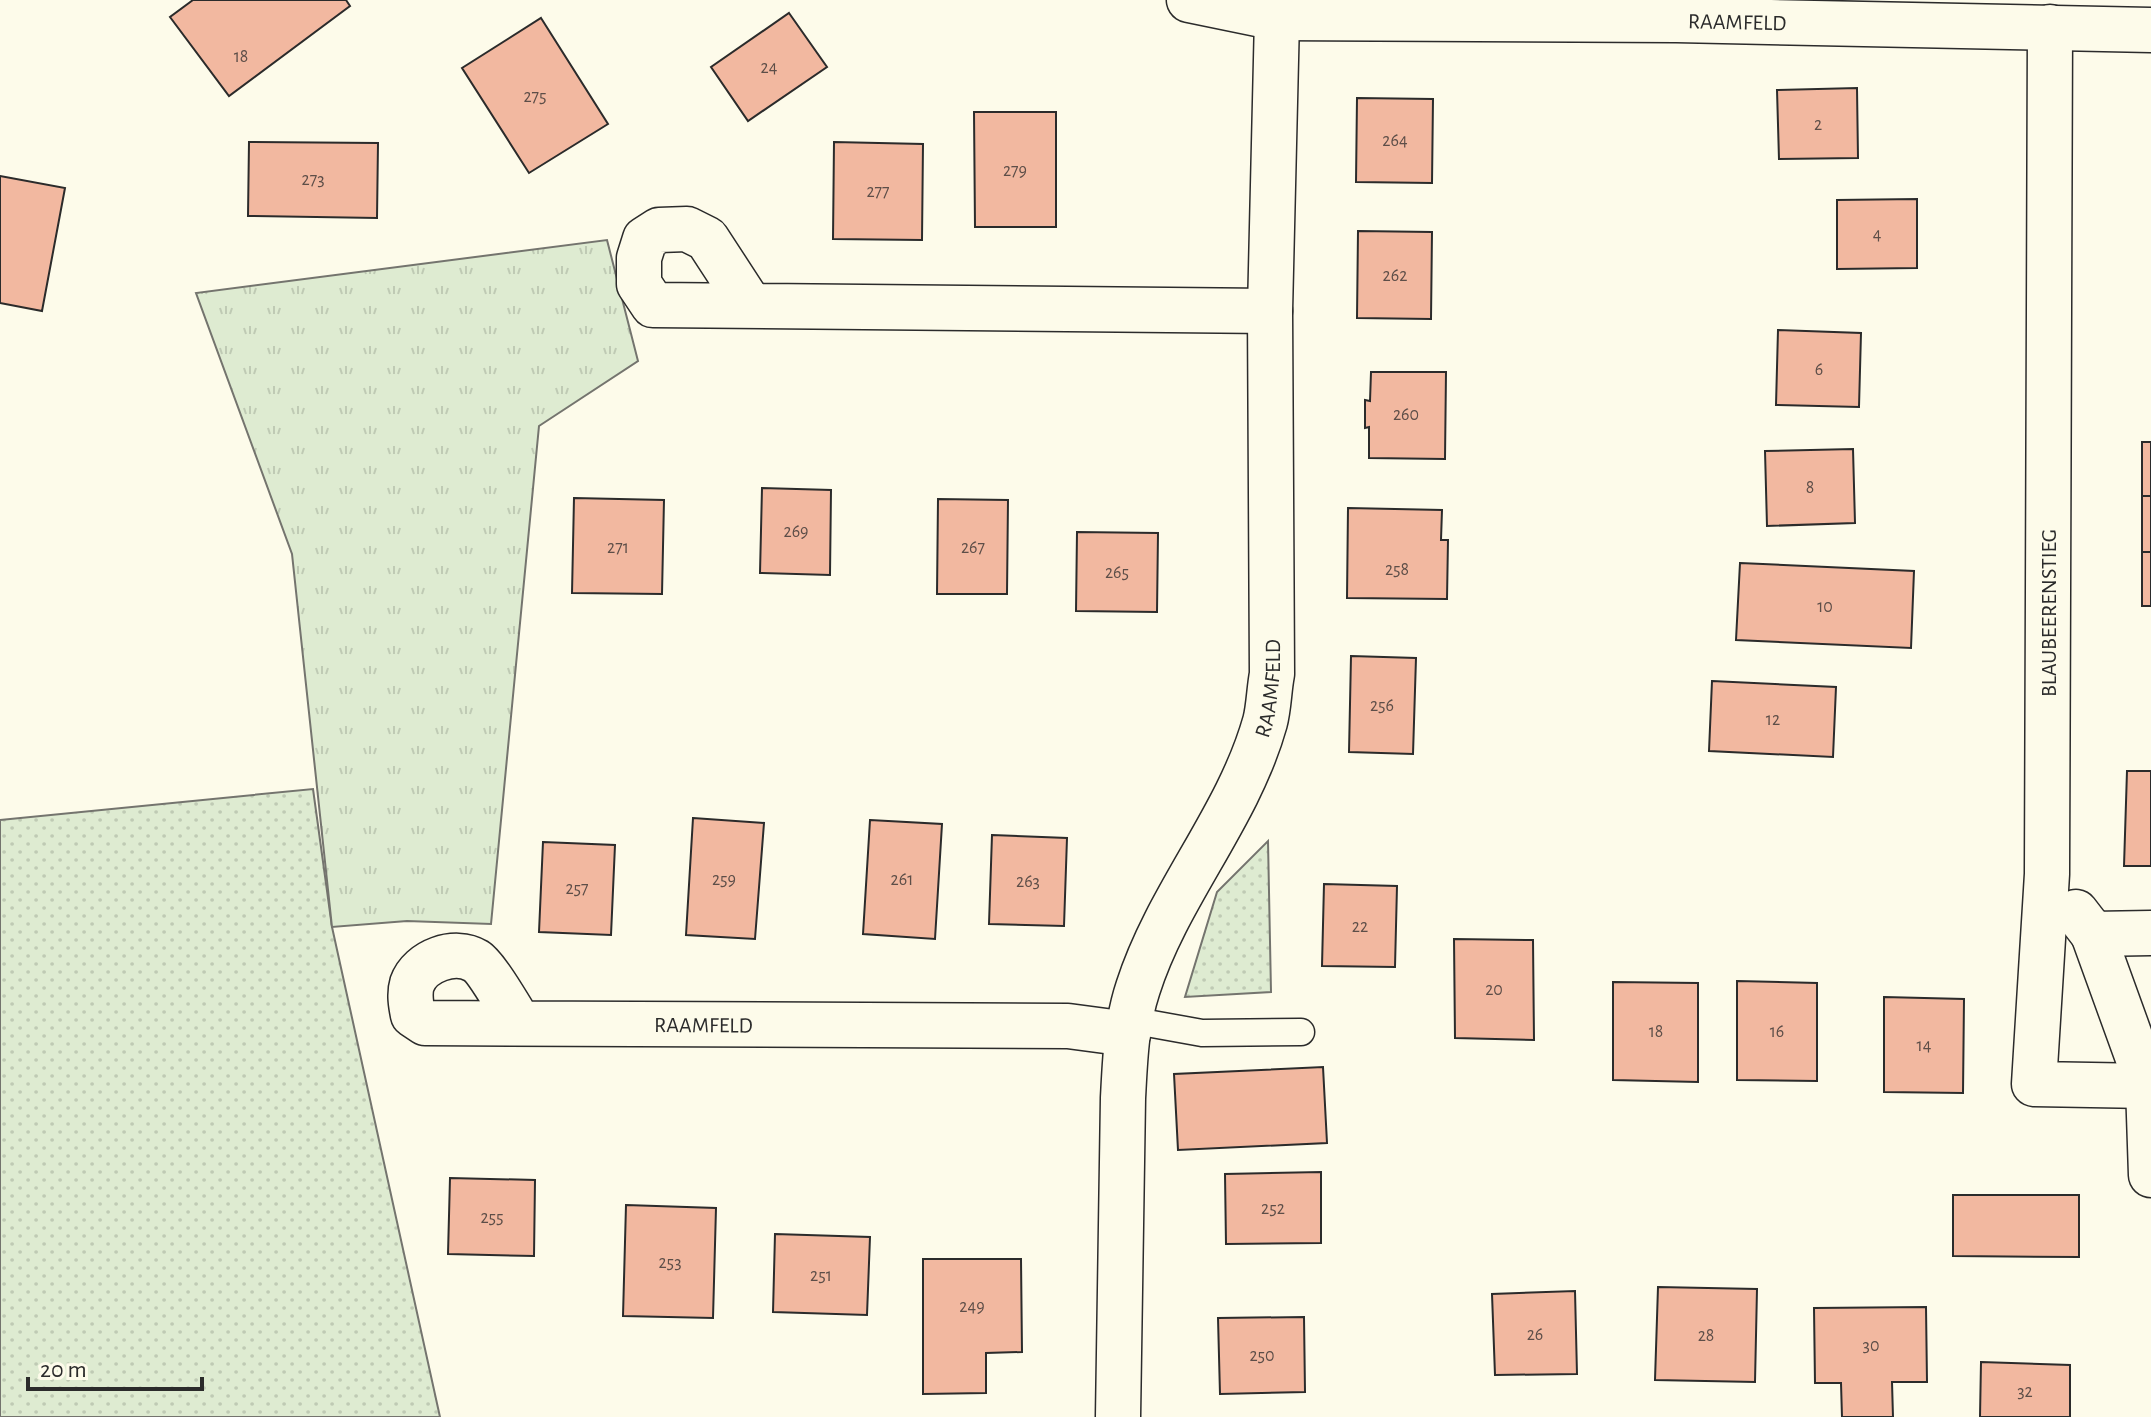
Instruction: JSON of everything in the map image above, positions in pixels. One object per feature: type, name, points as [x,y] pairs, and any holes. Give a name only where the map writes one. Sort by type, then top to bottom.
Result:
[{"type":"street","name":"RAAMFELD","points":[[1189,0],[1277,18],[1676,20],[2151,30]]},
{"type":"street","name":"RAAMFELD","points":[[1118,1417],[1123,1113],[1129,1027],[1137,989],[1155,944],[1249,766],[1265,720],[1272,674],[1270,311],[1277,18]]},
{"type":"street","name":"BLAUBEERENSTIEG","points":[[2050,27],[2047,874],[2034,1084],[2148,1086]]},
{"type":"street","points":[[750,305],[1270,311]]},
{"type":"street","points":[[2047,874],[2093,934],[2148,1086],[2151,1175]]},
{"type":"street","points":[[2093,934],[2151,933]]},
{"type":"street","name":"RAAMFELD","points":[[519,1023],[1129,1027]]},
{"type":"lane","points":[[1129,1027],[1202,1033],[1301,1032]]},
{"type":"green space","points":[[607,240],[638,361],[539,426],[491,924],[407,921],[332,927],[292,554],[196,293]]},
{"type":"green space","points":[[313,789],[332,927],[440,1417],[0,1417],[0,820]]},
{"type":"green space","points":[[1268,841],[1271,992],[1185,997],[1217,892]]},
{"type":"building","points":[[193,0],[346,0],[350,6],[229,96],[170,17]]},
{"type":"building","points":[[789,13],[827,67],[748,121],[711,67]]},
{"type":"building","points":[[541,18],[608,124],[529,173],[462,68]]},
{"type":"building","points":[[1857,88],[1858,158],[1779,159],[1777,90]]},
{"type":"building","points":[[1357,98],[1433,99],[1432,183],[1356,182]]},
{"type":"building","points":[[974,112],[1056,112],[1056,227],[975,227]]},
{"type":"building","points":[[249,142],[378,143],[377,218],[248,216]]},
{"type":"building","points":[[834,142],[923,144],[922,240],[833,239]]},
{"type":"building","points":[[0,176],[65,188],[42,311],[0,303]]},
{"type":"building","points":[[1917,199],[1917,268],[1837,269],[1837,200]]},
{"type":"building","points":[[1358,231],[1432,232],[1431,319],[1357,318]]},
{"type":"building","points":[[1778,330],[1861,333],[1859,407],[1776,405]]},
{"type":"building","points":[[1371,372],[1446,372],[1445,459],[1369,458],[1365,400],[1370,401]]},
{"type":"building","points":[[2142,442],[2151,442],[2151,496],[2142,496]]},
{"type":"building","points":[[1853,449],[1855,523],[1767,526],[1765,451]]},
{"type":"building","points":[[762,488],[831,490],[830,575],[760,573]]},
{"type":"building","points":[[2142,496],[2151,496],[2151,552],[2142,552]]},
{"type":"building","points":[[574,498],[664,500],[662,594],[572,593]]},
{"type":"building","points":[[938,499],[1008,500],[1007,594],[937,594]]},
{"type":"building","points":[[1348,508],[1442,510],[1441,540],[1448,540],[1447,599],[1347,598]]},
{"type":"building","points":[[1077,532],[1158,533],[1157,612],[1076,611]]},
{"type":"building","points":[[2142,552],[2151,552],[2151,606],[2142,606]]},
{"type":"building","points":[[1740,563],[1914,571],[1911,648],[1736,640]]},
{"type":"building","points":[[1351,656],[1416,658],[1413,754],[1349,752]]},
{"type":"building","points":[[1712,681],[1836,687],[1833,757],[1709,751]]},
{"type":"building","points":[[2127,771],[2151,771],[2151,866],[2124,866]]},
{"type":"building","points":[[693,818],[764,823],[755,939],[686,935]]},
{"type":"building","points":[[870,820],[942,824],[935,939],[863,934]]},
{"type":"building","points":[[992,835],[1067,838],[1064,926],[989,924]]},
{"type":"building","points":[[543,842],[615,845],[611,935],[539,932]]},
{"type":"building","points":[[1324,884],[1397,886],[1395,967],[1322,966]]},
{"type":"building","points":[[1454,939],[1533,940],[1534,1040],[1455,1038]]},
{"type":"building","points":[[1737,981],[1817,983],[1817,1081],[1737,1080]]},
{"type":"building","points":[[1613,982],[1698,983],[1698,1082],[1613,1080]]},
{"type":"building","points":[[1884,997],[1964,999],[1963,1093],[1884,1092]]},
{"type":"building","points":[[1323,1067],[1327,1143],[1178,1150],[1174,1074]]},
{"type":"building","points":[[1321,1172],[1321,1243],[1226,1244],[1225,1174]]},
{"type":"building","points":[[450,1178],[535,1180],[534,1256],[448,1254]]},
{"type":"building","points":[[1953,1195],[2079,1195],[2079,1257],[1953,1256]]},
{"type":"building","points":[[626,1205],[716,1208],[713,1318],[623,1316]]},
{"type":"building","points":[[775,1234],[870,1237],[867,1315],[773,1312]]},
{"type":"building","points":[[923,1259],[1021,1259],[1022,1352],[986,1353],[986,1393],[923,1394]]},
{"type":"building","points":[[1658,1287],[1757,1289],[1755,1382],[1655,1380]]},
{"type":"building","points":[[1575,1291],[1577,1374],[1495,1375],[1492,1294]]},
{"type":"building","points":[[1926,1307],[1927,1382],[1892,1382],[1893,1417],[1842,1417],[1841,1383],[1815,1383],[1814,1308]]},
{"type":"building","points":[[1304,1317],[1305,1392],[1220,1394],[1218,1318]]},
{"type":"building","points":[[1981,1362],[2070,1365],[2070,1417],[1980,1417]]}]
